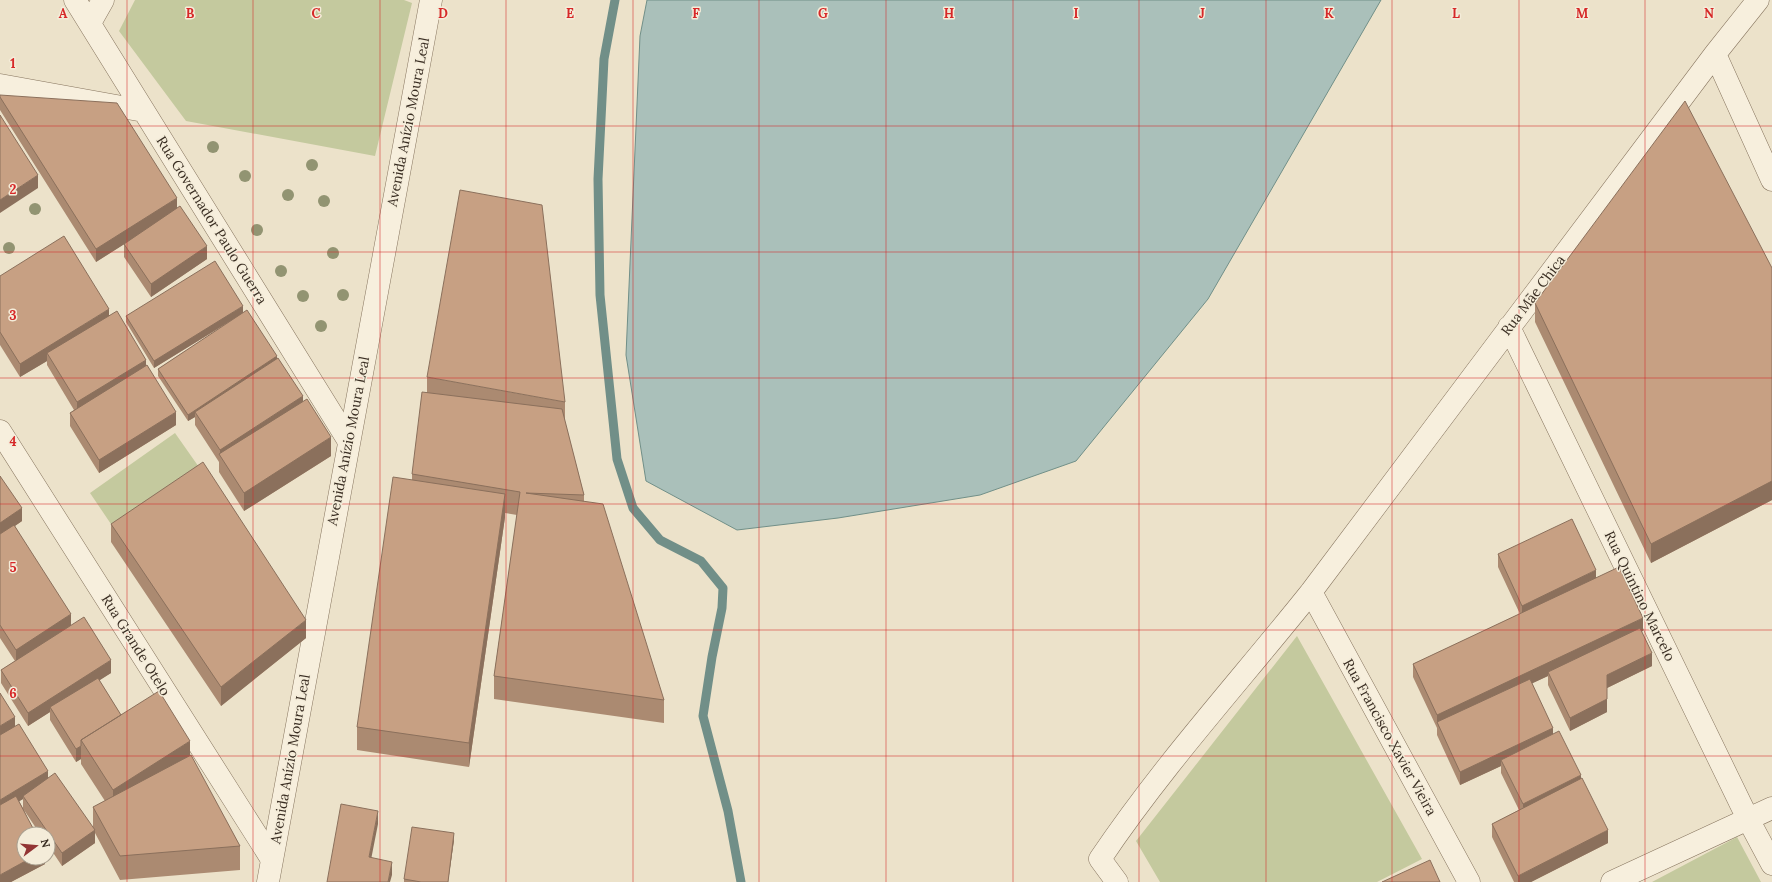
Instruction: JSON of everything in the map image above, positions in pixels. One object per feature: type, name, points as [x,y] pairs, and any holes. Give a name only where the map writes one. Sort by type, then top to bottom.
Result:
[{"type":"street","name":"Rua Governador Paulo Guerra","points":[[75,0],[348,440]]},
{"type":"street","points":[[90,23],[103,0]]},
{"type":"street","name":"Avenida Anízio Moura Leal","points":[[268,882],[271,858],[348,440],[431,0]]},
{"type":"street","name":"Rua Mãe Chica","points":[[1117,882],[1100,859],[1159,776],[1209,714],[1247,672],[1311,592],[1715,54],[1758,0]]},
{"type":"street","points":[[1715,54],[1772,180]]},
{"type":"street","points":[[0,85],[144,111]]},
{"type":"street","name":"Rua Quintino Marcelo","points":[[1509,327],[1748,819],[1772,864]]},
{"type":"street","name":"Rua Grande Otelo","points":[[0,431],[271,858]]},
{"type":"street","name":"Rua Francisco Xavier Vieira","points":[[1311,592],[1469,882]]},
{"type":"street","points":[[1612,882],[1772,808]]},
{"type":"green space","points":[[135,0],[404,0],[412,3],[375,156],[186,121],[119,31]]},
{"type":"green space","points":[[175,433],[201,470],[115,530],[90,493]]},
{"type":"green space","points":[[1297,636],[1422,859],[1377,882],[1160,882],[1136,841]]},
{"type":"green space","points":[[1737,837],[1761,882],[1652,882]]},
{"type":"water","points":[[647,0],[1381,0],[1208,299],[1076,461],[980,495],[838,518],[737,530],[646,481],[626,355],[640,36]]},
{"type":"building","points":[[0,95],[117,103],[177,198],[96,249]]},
{"type":"building","points":[[1685,101],[1772,268],[1772,481],[1651,544],[1535,303]]},
{"type":"building","points":[[0,115],[38,175],[0,200]]},
{"type":"building","points":[[460,190],[542,205],[565,402],[427,377]]},
{"type":"building","points":[[180,206],[207,246],[151,284],[124,244]]},
{"type":"building","points":[[64,236],[109,309],[20,364],[0,332],[0,276]]},
{"type":"building","points":[[215,261],[243,306],[154,361],[126,316]]},
{"type":"building","points":[[247,310],[277,356],[188,415],[158,369]]},
{"type":"building","points":[[117,311],[146,360],[77,402],[47,353]]},
{"type":"building","points":[[278,358],[303,396],[220,450],[195,412]]},
{"type":"building","points":[[147,365],[176,412],[99,460],[70,413]]},
{"type":"building","points":[[422,392],[562,409],[584,495],[526,493],[603,504],[664,700],[494,676],[520,492],[412,474]]},
{"type":"building","points":[[307,399],[331,437],[244,493],[219,454]]},
{"type":"building","points":[[203,462],[306,620],[221,687],[111,524]]},
{"type":"building","points":[[0,476],[22,508],[0,523]]},
{"type":"building","points":[[393,477],[505,494],[469,743],[357,727]]},
{"type":"building","points":[[1572,519],[1596,570],[1522,606],[1498,554]]},
{"type":"building","points":[[14,525],[71,614],[16,650],[0,625],[0,534]]},
{"type":"building","points":[[1619,567],[1643,618],[1437,715],[1413,664]]},
{"type":"building","points":[[84,617],[111,660],[28,713],[1,670]]},
{"type":"building","points":[[1640,628],[1652,653],[1607,675],[1607,699],[1570,718],[1548,672]]},
{"type":"building","points":[[98,678],[121,715],[81,740],[81,746],[76,749],[50,707]]},
{"type":"building","points":[[1530,679],[1553,728],[1460,772],[1437,722]]},
{"type":"building","points":[[159,691],[190,741],[113,790],[81,740]]},
{"type":"building","points":[[0,693],[15,717],[0,726]]},
{"type":"building","points":[[19,724],[48,771],[0,800],[0,735]]},
{"type":"building","points":[[1559,731],[1581,775],[1523,804],[1501,760]]},
{"type":"building","points":[[191,755],[240,846],[120,856],[93,807]]},
{"type":"building","points":[[55,773],[95,830],[62,853],[56,844],[56,826],[44,826],[23,796]]},
{"type":"building","points":[[1582,778],[1608,830],[1518,876],[1492,824]]},
{"type":"building","points":[[16,796],[32,826],[16,826],[16,866],[0,875],[0,805]]},
{"type":"building","points":[[341,804],[378,811],[369,857],[392,862],[388,882],[327,882]]},
{"type":"building","points":[[412,827],[454,833],[448,882],[421,882],[404,879]]},
{"type":"building","points":[[1430,860],[1440,882],[1382,882]]},
{"type":"waterway","points":[[615,0],[604,59],[598,179],[600,295],[617,459],[633,508],[660,540],[701,561],[723,588],[722,608],[712,657],[703,716],[728,811],[741,882]]}]
